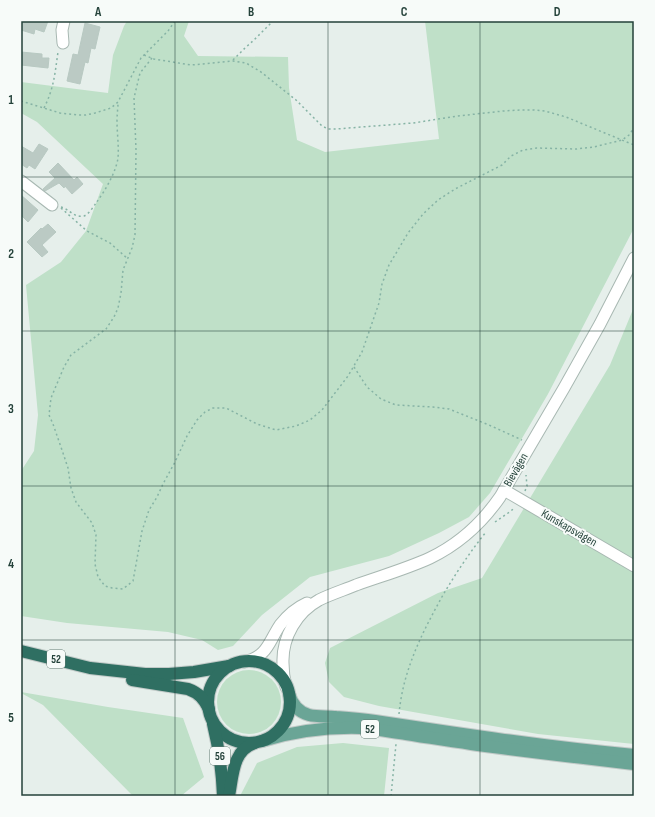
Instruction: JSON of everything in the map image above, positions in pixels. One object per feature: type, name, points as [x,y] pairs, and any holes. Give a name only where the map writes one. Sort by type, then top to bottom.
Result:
[{"type":"highway","name":"52","points":[[21,651],[90,668],[145,674],[194,672],[241,663],[258,663],[269,667],[280,676],[288,690]]},
{"type":"highway","points":[[210,713],[208,703],[209,694],[214,681],[225,669],[241,663]]},
{"type":"highway","name":"52","points":[[90,668],[105,675],[188,688],[195,691],[205,701],[218,729],[229,738],[242,742],[260,742]]},
{"type":"highway","points":[[260,742],[276,733],[285,722],[289,708],[288,690]]},
{"type":"highway","name":"56","points":[[210,713],[220,760],[223,796]]},
{"type":"highway","name":"56","points":[[229,796],[236,759],[245,748],[251,744],[260,742]]},
{"type":"main road","name":"52","points":[[288,690],[291,701],[295,707],[308,715],[372,720],[480,736],[634,755]]},
{"type":"main road","name":"52","points":[[260,742],[278,736],[311,730],[362,728],[634,764]]},
{"type":"street","points":[[63,43],[62,30],[64,21]]},
{"type":"street","points":[[21,181],[56,206]]},
{"type":"street","name":"Bievägen","points":[[288,690],[283,674],[282,662],[287,637],[293,625],[310,606],[321,599],[419,562],[444,550],[462,538],[478,524],[494,506],[600,324],[634,258]]},
{"type":"street","name":"Kunskapsvägen","points":[[504,490],[523,495],[634,566]]},
{"type":"street","name":"Bievägen","points":[[241,663],[255,658],[264,651],[281,625],[293,611],[309,602],[321,599]]},
{"type":"path","points":[[21,101],[60,113],[86,115],[111,108],[118,102],[136,66],[144,55],[176,21]]},
{"type":"path","points":[[232,61],[273,21]]},
{"type":"path","points":[[44,108],[50,98],[58,52],[63,43]]},
{"type":"path","points":[[144,55],[152,58],[191,65],[232,61],[246,63],[261,72],[296,100],[319,123],[328,129],[413,123],[503,111],[534,110],[545,111],[566,117],[634,146]]},
{"type":"path","points":[[152,58],[140,73],[134,98],[136,150],[135,235],[132,248],[123,270],[118,308],[106,329],[71,355],[64,367],[51,398],[49,415],[54,424],[64,453],[68,468],[70,488],[76,502],[92,522],[96,535],[95,564],[98,577],[105,586],[112,588],[124,588],[133,581],[142,531],[149,510],[175,462],[186,436],[197,420],[205,412],[213,408],[226,408],[257,424],[276,430],[296,426],[310,420],[322,410],[348,376],[362,352],[379,303],[382,284],[389,265],[408,233],[423,214],[438,200],[455,189],[502,165],[511,156],[524,150],[536,148],[569,149],[594,147],[622,140],[629,135],[634,128]]},
{"type":"path","points":[[56,206],[64,208],[77,216],[85,216],[99,198],[114,171],[118,158],[118,102]]},
{"type":"path","points":[[56,206],[86,231],[110,243],[128,259]]},
{"type":"path","points":[[354,367],[367,387],[381,399],[396,405],[432,407],[449,410],[489,425],[531,444]]},
{"type":"path","points":[[495,521],[511,511],[523,495]]},
{"type":"path","points":[[398,716],[402,691],[410,662],[422,633],[458,571],[486,532]]},
{"type":"path","points":[[391,796],[396,742]]},
{"type":"green space","points":[[127,21],[189,21],[184,36],[198,56],[288,57],[289,88],[297,140],[325,152],[439,139],[425,21],[634,21],[634,228],[548,394],[490,493],[469,517],[439,533],[389,556],[310,577],[262,615],[233,646],[218,650],[202,640],[168,632],[67,623],[21,616],[21,471],[34,451],[38,415],[26,285],[61,262],[86,231],[103,184],[37,122],[21,113],[21,82],[108,93],[113,55]]},
{"type":"green space","points":[[634,307],[634,744],[538,734],[379,706],[344,697],[329,682],[325,663],[330,648],[438,593],[482,578],[610,365]]},
{"type":"green space","points":[[243,670],[255,670],[272,679],[279,690],[281,702],[279,714],[272,725],[255,734],[243,734],[231,729],[222,720],[217,708],[217,696],[222,684],[231,675]]},
{"type":"green space","points":[[21,692],[183,718],[204,777],[181,796],[133,796],[43,705]]},
{"type":"green space","points":[[343,743],[389,748],[384,796],[240,796],[257,763],[297,747]]},
{"type":"building","points":[[21,21],[48,21],[44,32],[35,29],[34,34],[21,30]]},
{"type":"building","points":[[85,23],[100,27],[95,49],[91,48],[88,63],[85,62],[80,84],[67,81],[73,54],[78,55]]},
{"type":"building","points":[[21,52],[42,54],[42,58],[49,58],[48,68],[21,65]]},
{"type":"building","points":[[39,144],[48,149],[35,169],[29,165],[27,168],[21,164],[21,146],[33,153]]},
{"type":"building","points":[[58,163],[74,180],[77,177],[83,184],[72,194],[65,186],[64,188],[59,183],[45,191],[43,189],[55,178],[49,172]]},
{"type":"building","points":[[21,195],[38,210],[28,222],[21,215]]},
{"type":"building","points":[[48,224],[56,232],[42,245],[48,252],[42,257],[27,242],[41,228],[42,229]]}]
